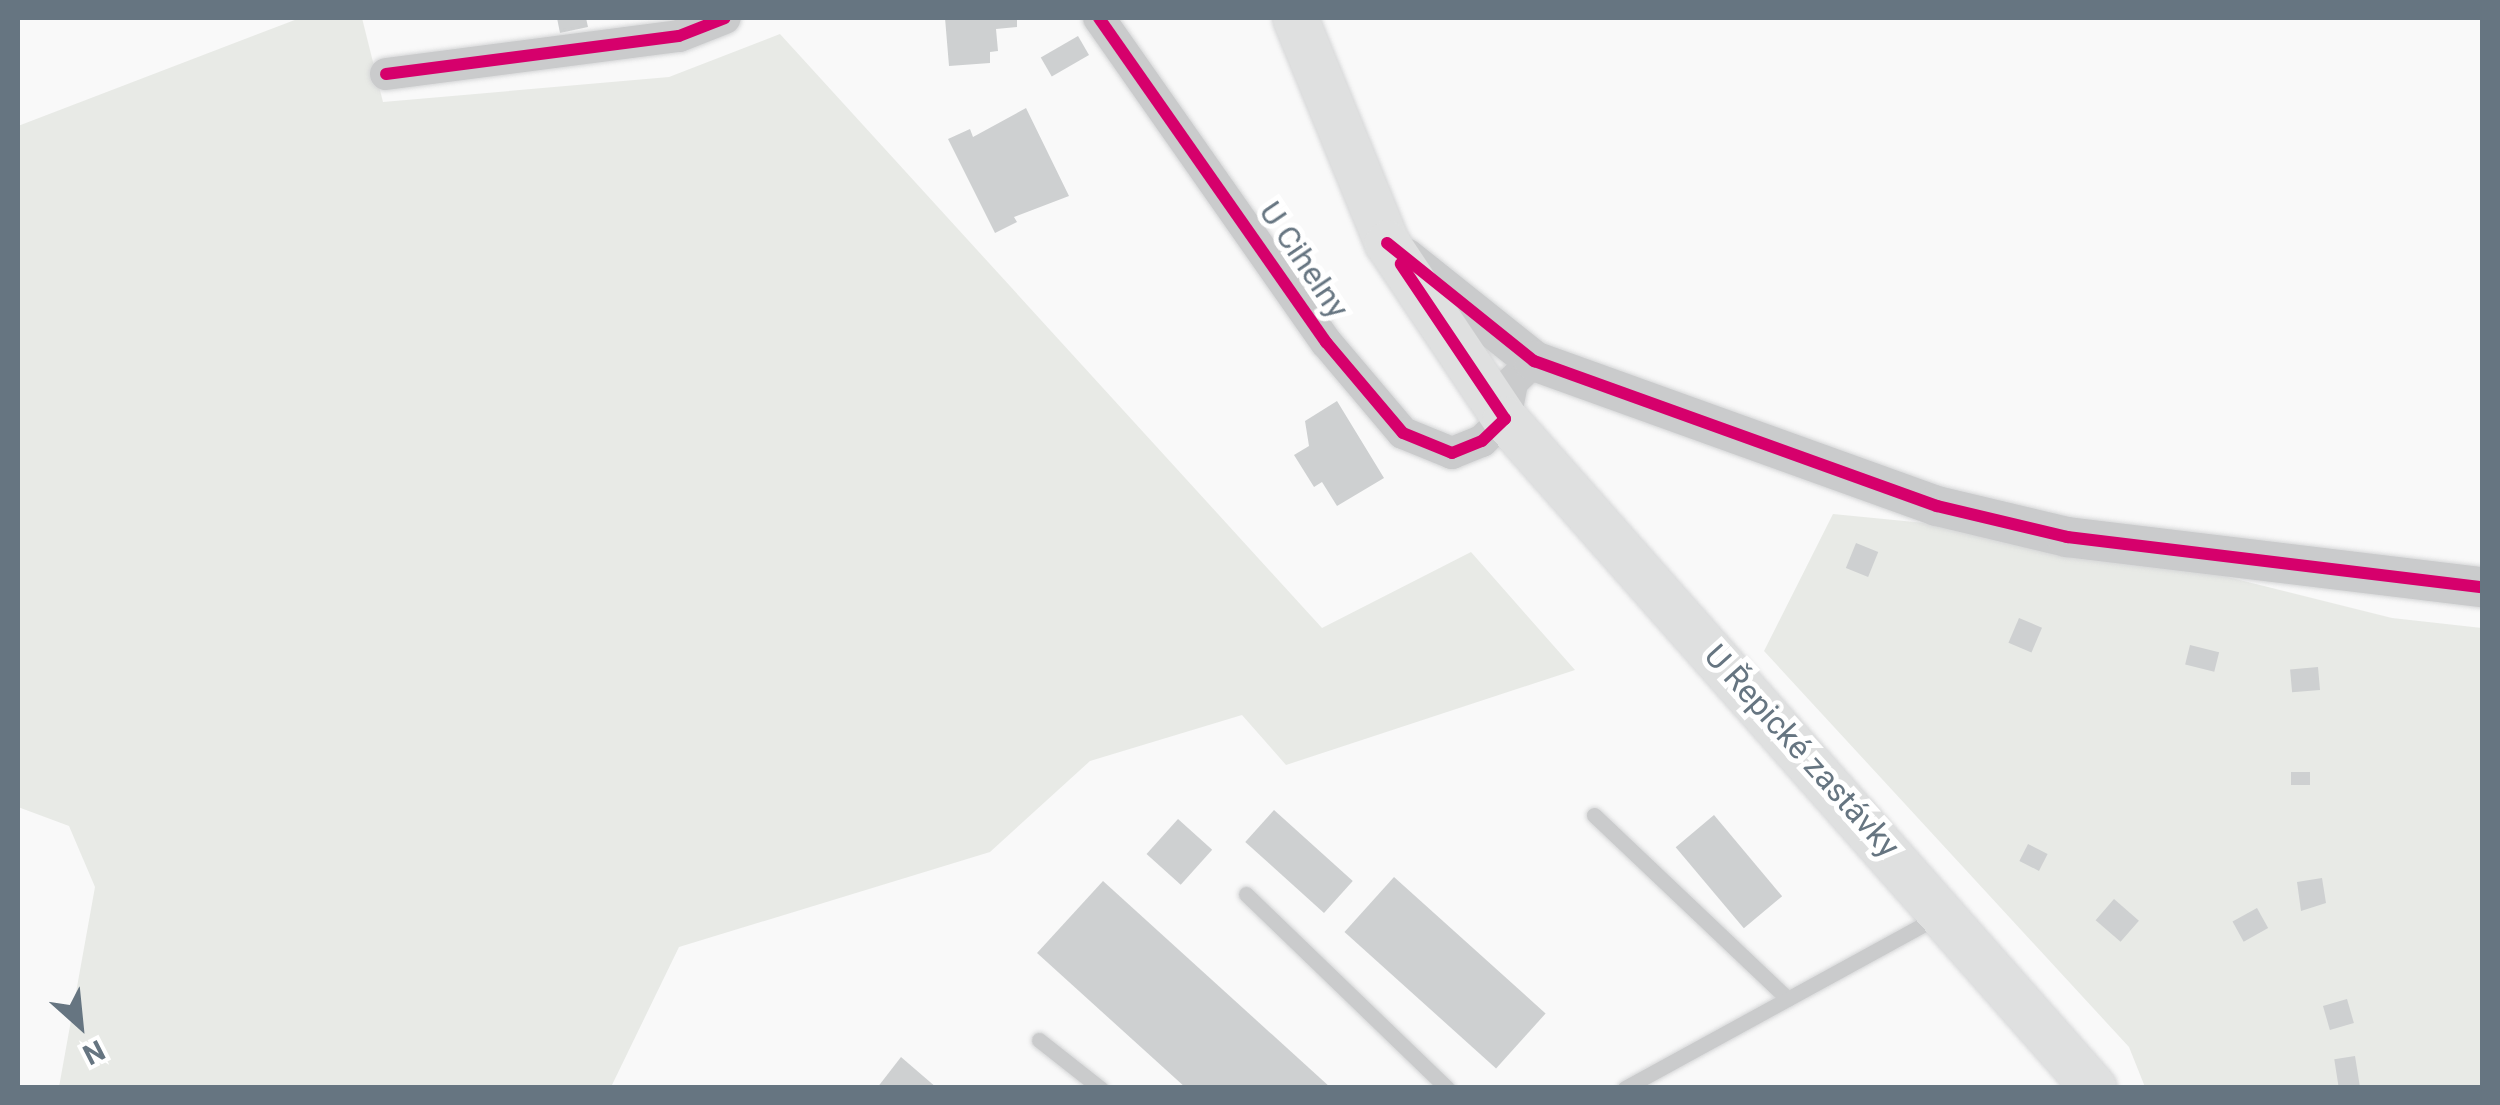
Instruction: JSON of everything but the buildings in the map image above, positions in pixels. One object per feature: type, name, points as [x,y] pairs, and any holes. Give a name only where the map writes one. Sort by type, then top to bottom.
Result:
[{"type":"main road","name":"U Řepické zastávky","points":[[1295,18],[1386,243],[1505,419],[1946,912],[2094,1088]]},
{"type":"street","points":[[386,74],[680,36],[725,18]]},
{"type":"street","name":"U Cihelny","points":[[1099,18],[1326,342],[1403,433],[1452,453],[1482,441],[1505,419]]},
{"type":"street","points":[[1386,243],[1534,361],[1937,506],[2067,537],[2482,587]]},
{"type":"street","points":[[1505,419],[1512,382],[1534,361]]},
{"type":"lane","points":[[1594,814],[1788,999]]},
{"type":"lane","points":[[1246,894],[1448,1088]]},
{"type":"lane","points":[[1625,1088],[1946,912]]},
{"type":"lane","points":[[1038,1040],[1100,1088]]},
{"type":"shaded area","points":[[300,18],[362,18],[383,102],[669,77],[780,34],[1322,628],[1471,552],[1575,670],[1286,765],[1242,715],[1090,761],[990,852],[679,947],[611,1087],[59,1087],[95,887],[69,826],[18,807],[18,126]]},
{"type":"shaded area","points":[[1833,514],[2067,537],[2392,618],[2482,628],[2482,1087],[2145,1087],[2129,1047],[1764,651]]},
{"type":"cycle path","points":[[386,74],[679,36],[725,18]]},
{"type":"cycle path","points":[[1099,18],[1326,342],[1403,433],[1452,453],[1482,441],[1505,419],[1401,264]]},
{"type":"cycle path","points":[[1387,243],[1534,361],[1937,506],[2067,537],[2482,587]]}]
